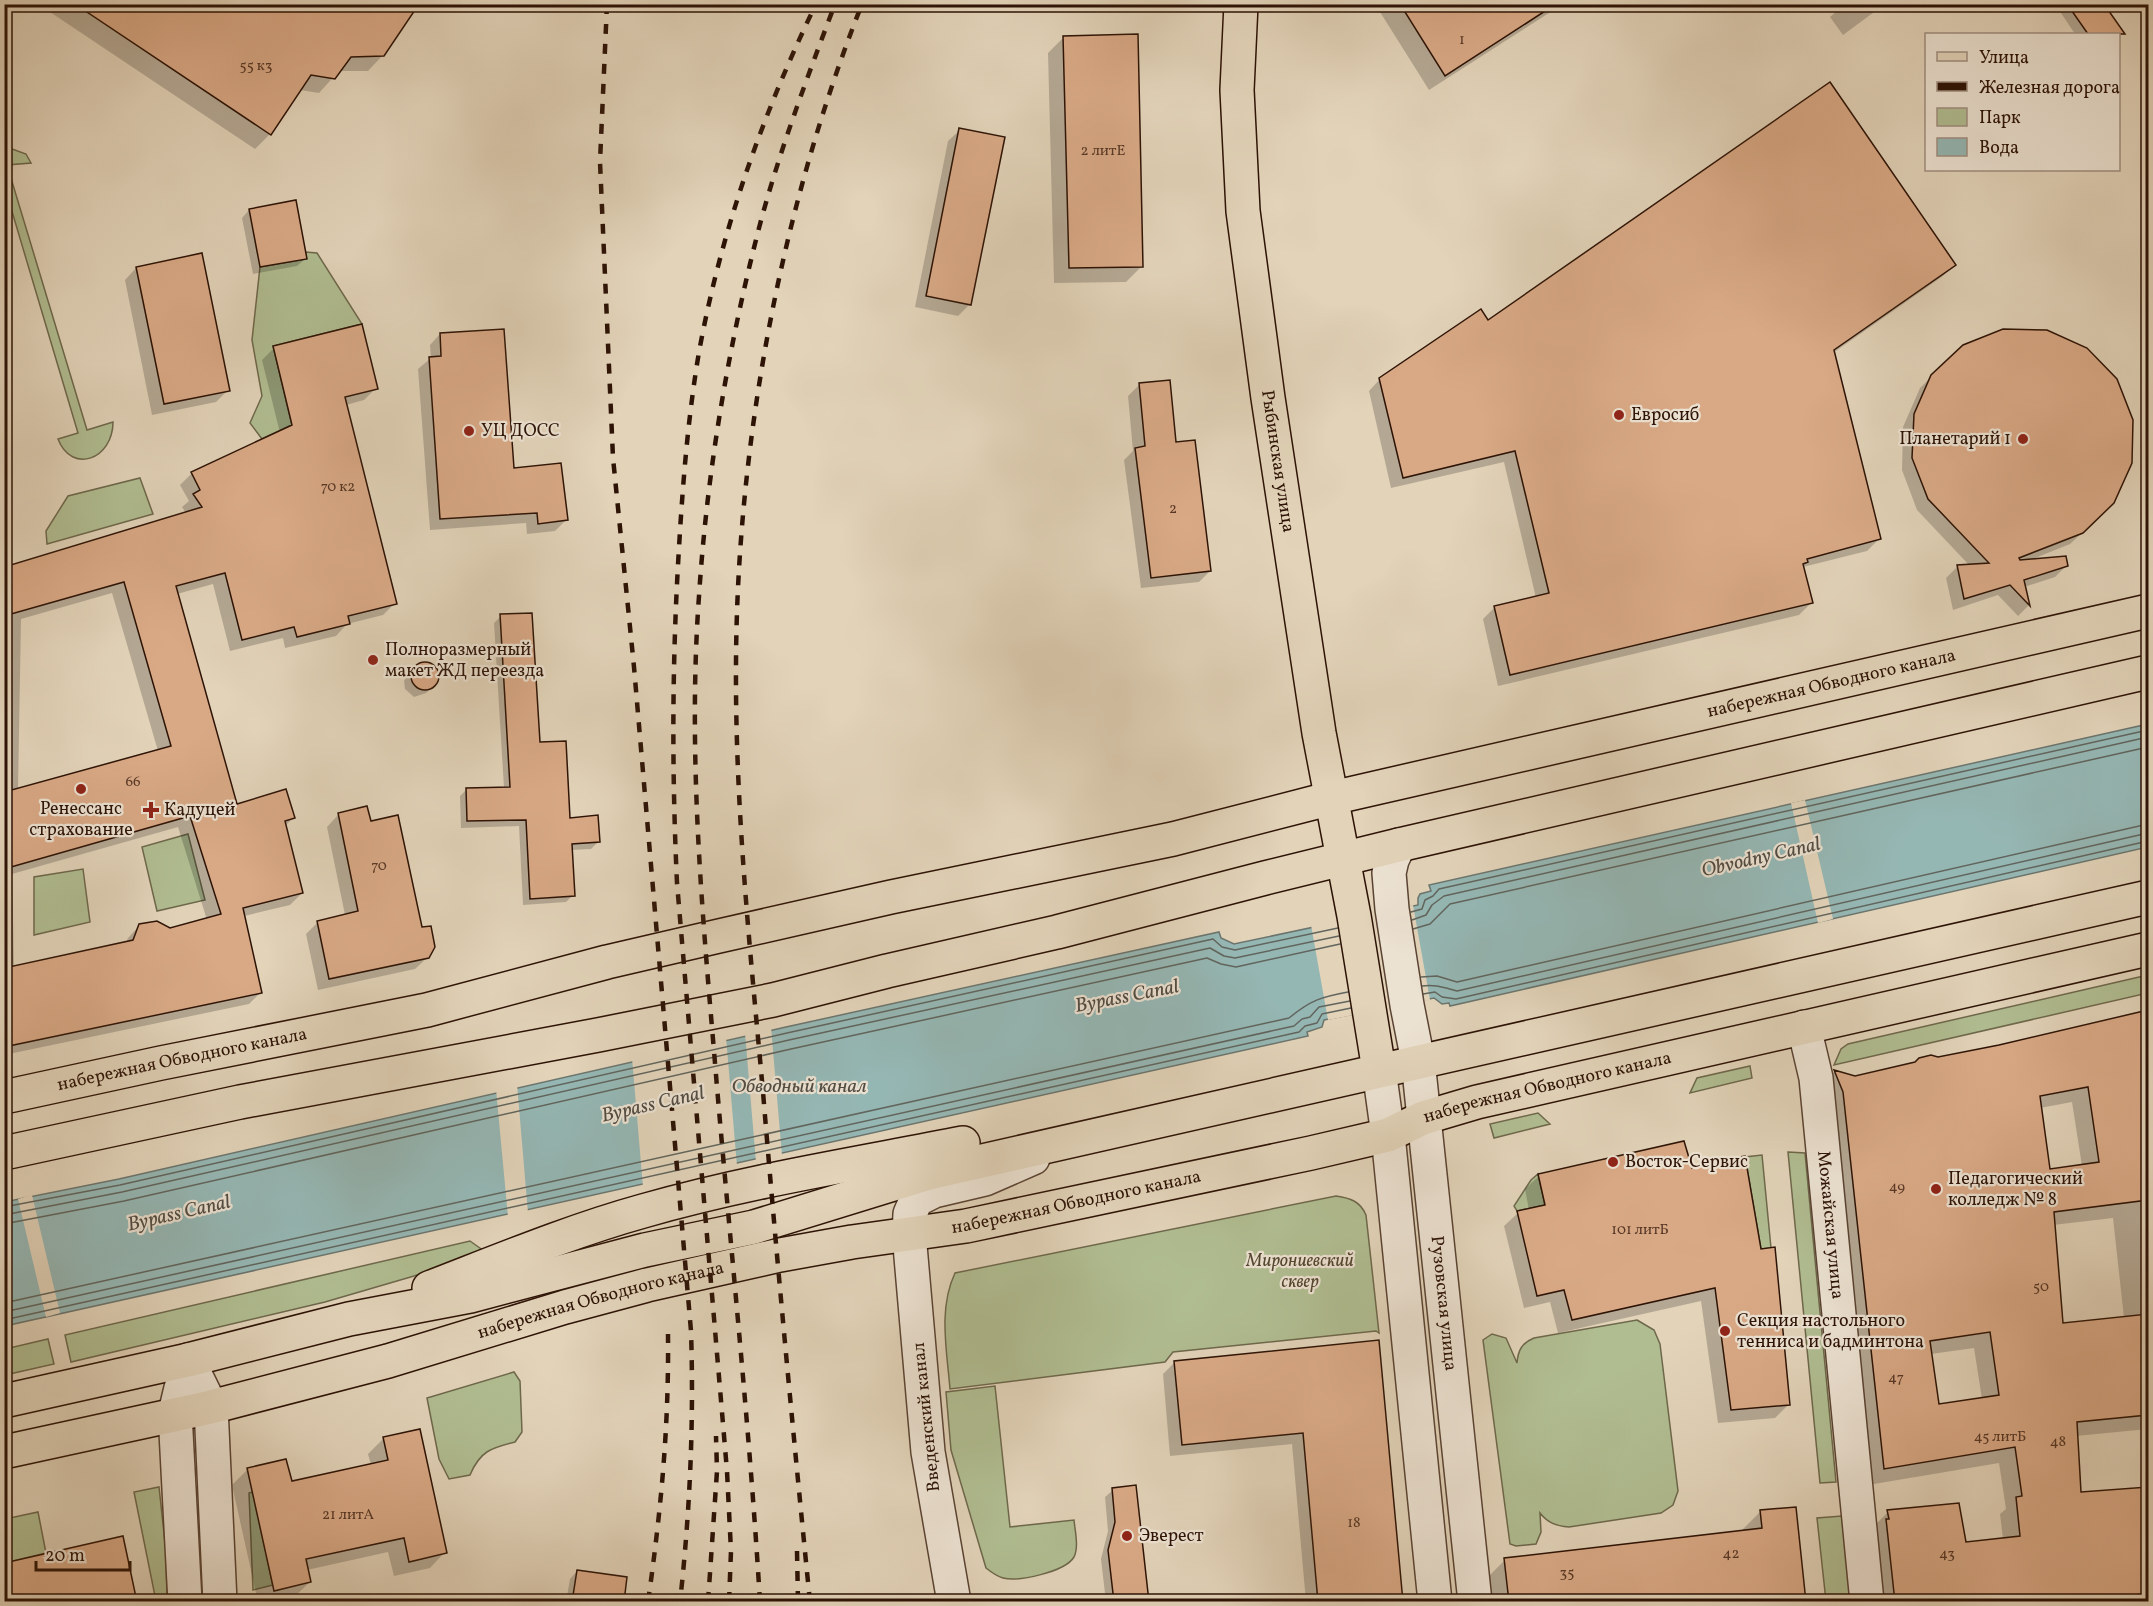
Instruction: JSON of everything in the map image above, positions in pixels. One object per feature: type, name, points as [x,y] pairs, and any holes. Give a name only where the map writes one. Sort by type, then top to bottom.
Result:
[{"type":"main road","name":"Рыбинская улица","points":[[1240,4],[1237,90],[1243,211],[1318,734],[1344,859],[1368,1012]]},
{"type":"main road","name":"набережная Обводного канала","points":[[4,1097],[427,1010],[618,959],[891,897],[1173,839],[1332,798],[2148,611]]},
{"type":"main road","points":[[4,1152],[240,1102],[773,1000],[1344,859],[2148,672]]},
{"type":"main road","name":"набережная Обводного канала","points":[[4,1401],[188,1360],[349,1319],[470,1296],[645,1250],[754,1227],[929,1173],[2148,897]]},
{"type":"main road","name":"набережная Обводного канала","points":[[4,1452],[211,1407],[388,1361],[565,1307],[647,1285],[780,1255],[966,1226],[1388,1136],[1423,1118],[1477,1102],[2148,949]]},
{"type":"main road","name":"Рузовская улица","points":[[1368,1012],[1379,1070]]},
{"type":"street","name":"Рузовская улица","points":[[1399,846],[1389,873],[1392,909],[1418,1061],[1474,1602]]},
{"type":"street","name":"Можайская улица","points":[[1804,1027],[1816,1078],[1867,1602]]},
{"type":"street","name":"Рузовская улица","points":[[1379,1070],[1388,1136],[1435,1602]]},
{"type":"street","name":"Введенский канал","points":[[953,1600],[928,1452],[909,1234],[910,1214],[916,1200],[934,1191],[985,1179],[1076,1139]]},
{"type":"street","points":[[188,1360],[211,1407],[220,1602]]},
{"type":"street","points":[[185,1602],[176,1413],[188,1360]]},
{"type":"green space","points":[[4,146],[26,154],[31,163],[7,165],[87,430],[113,422],[111,435],[106,445],[91,458],[72,457],[64,450],[58,439],[78,433],[5,188]]},
{"type":"green space","points":[[305,252],[317,253],[362,324],[273,346],[292,425],[262,439],[250,423],[262,396],[252,340],[260,267],[306,259]]},
{"type":"green space","points":[[140,478],[153,514],[47,544],[46,531],[68,496]]},
{"type":"green space","points":[[188,834],[205,900],[157,911],[142,847]]},
{"type":"green space","points":[[83,869],[90,922],[34,935],[34,877]]},
{"type":"green space","points":[[2148,975],[2148,993],[1834,1065],[1841,1049],[1848,1044]]},
{"type":"green space","points":[[1750,1066],[1752,1078],[1690,1093],[1697,1078]]},
{"type":"green space","points":[[1538,1113],[1550,1124],[1494,1138],[1490,1124]]},
{"type":"green space","points":[[1788,1152],[1805,1153],[1836,1482],[1820,1483]]},
{"type":"green space","points":[[1762,1155],[1771,1248],[1761,1249],[1745,1157]]},
{"type":"green space","points":[[1538,1174],[1545,1205],[1517,1211],[1514,1206],[1531,1180]]},
{"type":"green space","name":"Мирониевский сквер","points":[[1336,1196],[1354,1201],[1361,1206],[1366,1215],[1379,1333],[1376,1331],[1173,1352],[1165,1362],[950,1389],[945,1316],[955,1273]]},
{"type":"green space","points":[[470,1241],[484,1251],[414,1276],[325,1302],[71,1362],[65,1335]]},
{"type":"green space","points":[[1637,1320],[1654,1330],[1660,1344],[1678,1491],[1673,1505],[1661,1513],[1569,1527],[1553,1523],[1540,1513],[1541,1532],[1536,1544],[1516,1546],[1510,1544],[1483,1340],[1492,1334],[1506,1338],[1517,1363],[1521,1348],[1534,1338]]},
{"type":"green space","points":[[48,1339],[54,1364],[5,1375],[5,1349]]},
{"type":"green space","points":[[514,1372],[520,1381],[522,1432],[515,1442],[499,1446],[482,1456],[470,1475],[449,1479],[439,1459],[427,1398]]},
{"type":"green space","points":[[995,1386],[1010,1527],[1074,1520],[1076,1544],[1074,1557],[1061,1567],[1041,1575],[1010,1579],[996,1575],[986,1568],[951,1450],[946,1392]]},
{"type":"green space","points":[[159,1487],[166,1552],[167,1601],[156,1601],[134,1492]]},
{"type":"green space","points":[[253,1492],[273,1585],[253,1590],[249,1493]]},
{"type":"green space","points":[[38,1512],[46,1553],[5,1563],[5,1519]]},
{"type":"green space","points":[[1842,1516],[1851,1601],[1826,1601],[1817,1518]]},
{"type":"water","name":"Обводный канал","points":[[2148,724],[2148,847],[1450,1006],[1449,1003],[1442,1004],[1434,998],[1324,1020],[1322,1027],[1307,1032],[1308,1036],[5,1326],[4,1202],[119,1179],[786,1027],[1219,932],[1221,938],[1234,944],[1418,905],[1420,894],[1431,891],[1429,885]]},
{"type":"pier","points":[[1805,800],[1833,919],[1818,923],[1791,803]]},
{"type":"pier","points":[[1413,905],[1430,1000],[1328,1020],[1311,925]]},
{"type":"pier","points":[[771,1027],[782,1156],[756,1162],[745,1033]]},
{"type":"pier","points":[[726,1037],[737,1166],[643,1187],[632,1058]]},
{"type":"pier","points":[[517,1084],[528,1213],[508,1217],[496,1089]]},
{"type":"pier","points":[[32,1195],[60,1313],[46,1317],[18,1199]]},
{"type":"building","points":[[75,4],[419,4],[384,56],[351,57],[335,79],[311,75],[271,135]]},
{"type":"building","points":[[1400,4],[1556,4],[1445,76]]},
{"type":"building","points":[[2067,4],[2104,4],[2125,34],[2120,33],[2087,33]]},
{"type":"building","points":[[1138,34],[1143,267],[1069,268],[1063,36]]},
{"type":"building","name":"Евросиб","points":[[1830,82],[1956,265],[1834,350],[1881,539],[1807,559],[1808,562],[1803,564],[1813,603],[1510,675],[1494,606],[1549,593],[1515,451],[1403,478],[1379,378],[1481,309],[1488,320]]},
{"type":"building","points":[[959,128],[1005,137],[971,305],[926,296]]},
{"type":"building","points":[[296,200],[307,259],[260,267],[249,209]]},
{"type":"building","points":[[202,253],[230,391],[164,404],[136,267]]},
{"type":"building","points":[[362,324],[378,389],[345,397],[397,604],[348,616],[350,624],[297,637],[294,627],[242,640],[225,573],[176,586],[237,804],[286,789],[295,818],[285,821],[303,893],[243,908],[262,993],[4,1047],[4,968],[133,940],[139,924],[157,921],[170,928],[221,914],[190,816],[4,869],[4,792],[171,746],[124,582],[4,616],[4,567],[202,507],[193,494],[200,490],[191,472],[292,425],[273,346]]},
{"type":"building","points":[[504,329],[514,468],[561,463],[568,520],[538,524],[537,513],[440,519],[429,357],[441,356],[440,333]]},
{"type":"building","name":"Планетарий 1","points":[[2003,329],[2047,330],[2087,348],[2117,379],[2133,420],[2132,463],[2114,503],[2083,533],[2019,558],[2020,560],[2066,556],[2068,566],[2024,580],[2030,606],[2010,585],[1964,599],[1957,565],[1989,563],[1928,499],[1912,458],[1914,414],[1931,375],[1963,345]]},
{"type":"building","points":[[1170,380],[1176,442],[1195,440],[1211,571],[1151,578],[1135,448],[1145,446],[1139,383]]},
{"type":"building","points":[[532,613],[540,742],[566,741],[570,818],[598,815],[600,842],[572,844],[575,896],[530,899],[526,820],[467,821],[466,788],[510,787],[500,614]]},
{"type":"building","points":[[425,662],[435,666],[439,676],[435,686],[425,690],[415,686],[411,676],[415,666]]},
{"type":"building","points":[[367,806],[371,821],[398,815],[422,927],[431,926],[435,947],[429,958],[329,979],[317,921],[358,911],[338,813]]},
{"type":"building","points":[[2148,1010],[2148,1200],[2054,1212],[2063,1323],[2148,1314],[2148,1415],[2077,1422],[2081,1492],[2148,1487],[2148,1593],[2085,1602],[1895,1602],[1887,1510],[1959,1503],[1966,1542],[2020,1536],[2016,1497],[2022,1496],[2015,1447],[1884,1469],[1843,1092],[1834,1070],[1855,1076],[1915,1062],[1919,1058],[1931,1055],[1938,1057]],"holes":[[[2088,1087],[2099,1162],[2050,1169],[2040,1096]],[[1990,1332],[1999,1395],[1939,1404],[1930,1341]]]},
{"type":"building","points":[[1684,1141],[1692,1168],[1745,1156],[1761,1249],[1775,1247],[1790,1405],[1731,1410],[1715,1288],[1572,1320],[1564,1290],[1537,1296],[1517,1211],[1545,1205],[1538,1174]]},
{"type":"building","points":[[1379,1340],[1403,1602],[1318,1602],[1303,1433],[1182,1445],[1174,1361]]},
{"type":"building","points":[[420,1429],[447,1553],[409,1562],[404,1538],[306,1559],[311,1582],[274,1591],[247,1468],[286,1459],[292,1481],[388,1460],[383,1437]]},
{"type":"building","name":"Эверест","points":[[1136,1485],[1149,1602],[1114,1602],[1108,1550],[1115,1522],[1112,1488]]},
{"type":"building","points":[[1796,1507],[1806,1602],[1509,1602],[1504,1558],[1762,1528],[1760,1510]]},
{"type":"building","points":[[123,1536],[137,1602],[4,1602],[4,1563]]},
{"type":"building","points":[[577,1570],[627,1577],[624,1602],[572,1602]]},
{"type":"railway","points":[[607,4],[600,162],[613,458],[634,667],[691,1331],[690,1466],[680,1602]]},
{"type":"railway","points":[[729,1602],[731,1551],[727,1471],[677,883],[673,724],[678,565],[691,405],[708,307],[731,218],[761,131],[816,4]]},
{"type":"railway","points":[[760,1602],[701,880],[695,767],[696,653],[707,503],[720,410],[738,319],[775,171],[835,4]]},
{"type":"railway","points":[[810,1602],[744,878],[736,717],[738,580],[755,412],[769,328],[787,244],[808,162],[833,82],[862,4]]},
{"type":"railway","points":[[648,1602],[663,1468],[668,1334]]},
{"type":"railway","points":[[708,1602],[717,1471],[716,1436]]},
{"type":"railway","points":[[797,1551],[798,1602]]},
{"type":"place","name":"Евросиб","points":[[1619,415]]},
{"type":"place","name":"УЦ ДОСС","points":[[469,431]]},
{"type":"place","name":"Планетарий 1","points":[[2023,439]]},
{"type":"place","name":"Полноразмерный макет ЖД переезда","points":[[373,660]]},
{"type":"place","name":"Ренессанс страхование","points":[[81,789]]},
{"type":"place","name":"Кадуцей","points":[[151,810]]},
{"type":"place","name":"Восток-Сервис","points":[[1613,1162]]},
{"type":"place","name":"Педагогический колледж № 8","points":[[1936,1189]]},
{"type":"place","name":"Секция настольного тенниса и бадминтона","points":[[1725,1331]]},
{"type":"place","name":"Эверест","points":[[1127,1536]]},
{"type":"water label","name":"Obvodny Canal","points":[[1761,858]]},
{"type":"water label","name":"Bypass Canal","points":[[1127,997]]},
{"type":"water label","name":"Bypass Canal","points":[[653,1105]]},
{"type":"water label","name":"Bypass Canal","points":[[179,1214]]}]
